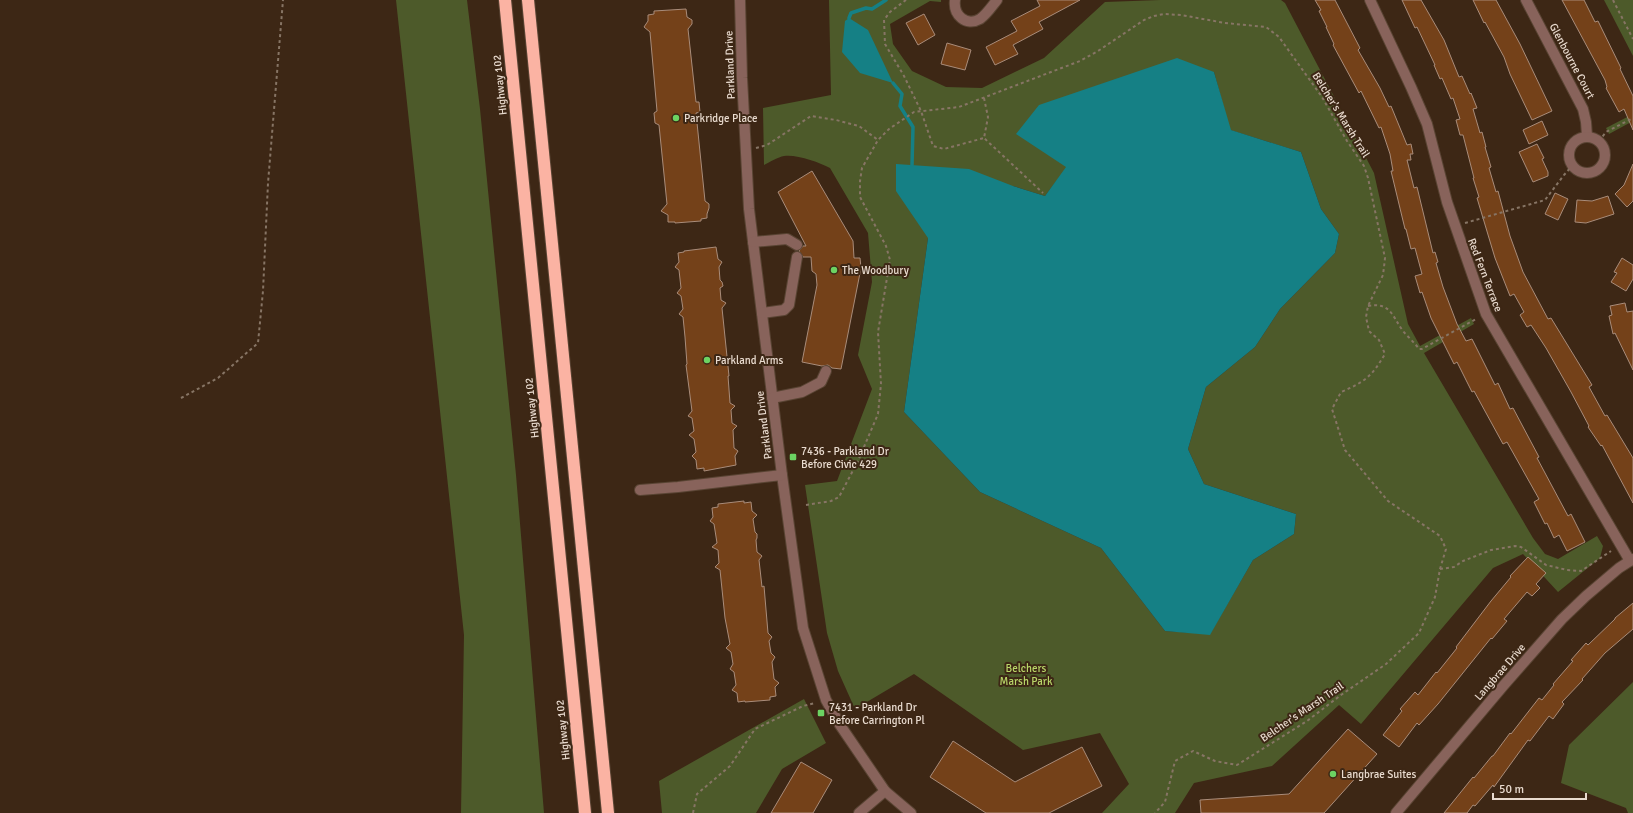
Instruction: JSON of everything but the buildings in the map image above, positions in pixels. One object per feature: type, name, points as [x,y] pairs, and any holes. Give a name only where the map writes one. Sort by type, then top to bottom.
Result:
[{"type":"highway","name":"Highway 102","points":[[505,0],[585,813]]},
{"type":"highway","points":[[528,0],[608,813]]},
{"type":"street","name":"Parkland Drive","points":[[740,0],[749,209],[772,398],[803,628],[826,700],[840,725],[884,791],[911,813]]},
{"type":"street","points":[[955,0],[954,6],[956,12],[960,18],[967,21],[975,21],[981,18],[997,0]]},
{"type":"street","name":"Red Fern Terrace","points":[[1370,0],[1427,124],[1447,202],[1486,314],[1621,545],[1632,560]]},
{"type":"street","name":"Glenbourne Court","points":[[1526,0],[1583,109],[1586,122],[1586,136]]},
{"type":"street","points":[[1586,136],[1592,137],[1599,141],[1603,147],[1605,155],[1604,162],[1600,168],[1593,172],[1584,173],[1578,171],[1572,166],[1568,154],[1574,142],[1586,136]]},
{"type":"street","points":[[753,242],[787,239],[797,245]]},
{"type":"street","points":[[762,313],[784,310],[789,306],[797,257]]},
{"type":"street","points":[[772,398],[802,392],[821,382],[826,371]]},
{"type":"street","points":[[640,490],[782,475]]},
{"type":"street","name":"Langbrae Drive","points":[[1396,813],[1562,619],[1619,568],[1632,560]]},
{"type":"street","points":[[859,813],[884,791]]},
{"type":"path","points":[[181,398],[218,378],[258,342],[264,291],[268,183],[284,0]]},
{"type":"path","points":[[906,0],[890,12],[884,20],[885,44],[904,76],[920,111],[933,146],[944,149],[984,138]]},
{"type":"path","points":[[1613,0],[1633,39]]},
{"type":"path","name":"Belcher's Marsh Trail","points":[[806,505],[830,501],[839,497],[858,461],[878,414],[881,384],[878,332],[890,260],[886,246],[863,203],[859,191],[862,168],[878,140],[889,129],[914,112],[958,107],[1080,61],[1098,51],[1144,20],[1154,16],[1164,14],[1225,23],[1266,27],[1279,37],[1322,97],[1346,141],[1364,166],[1384,258],[1383,275],[1368,306],[1366,317],[1369,331],[1379,340],[1385,354],[1377,368],[1361,384],[1341,392],[1332,409],[1345,450],[1388,501],[1440,536],[1446,549],[1434,597],[1419,634],[1386,664],[1307,721],[1237,765],[1215,760],[1193,750],[1175,761],[1165,802],[1155,813]]},
{"type":"path","points":[[984,98],[988,117],[984,138]]},
{"type":"path","points":[[746,151],[767,145],[811,116],[859,126],[878,140]]},
{"type":"path","points":[[1599,141],[1606,132],[1633,118]]},
{"type":"path","points":[[984,138],[1043,193]]},
{"type":"path","points":[[1477,220],[1545,200],[1572,166]]},
{"type":"path","points":[[1368,306],[1375,305],[1392,312],[1402,330],[1419,349],[1422,350],[1486,314]]},
{"type":"path","points":[[1440,570],[1454,567],[1464,561],[1491,550],[1515,546],[1521,547],[1546,565],[1566,570],[1581,571],[1621,545]]},
{"type":"path","points":[[693,813],[697,794],[730,766],[755,729],[802,706],[826,700]]},
{"type":"green space","points":[[396,0],[467,0],[480,109],[516,475],[544,813],[461,813],[464,635]]},
{"type":"green space","name":"Belchers Marsh Park","points":[[829,0],[941,0],[941,2],[930,1],[890,24],[893,44],[912,71],[946,87],[982,88],[1044,58],[1105,2],[1160,0],[1281,0],[1285,3],[1374,173],[1408,324],[1420,346],[1471,318],[1474,324],[1424,353],[1533,538],[1545,554],[1558,559],[1597,536],[1603,546],[1600,558],[1558,592],[1523,554],[1493,568],[1361,724],[1339,705],[1272,766],[1194,783],[1175,813],[1102,813],[1129,784],[1100,733],[1023,750],[914,674],[855,709],[838,671],[827,633],[805,485],[837,481],[872,389],[858,355],[872,282],[868,233],[830,168],[820,163],[795,156],[779,157],[764,165],[763,108],[831,95]],"holes":[[[1214,72],[1230,130],[1301,152],[1321,209],[1339,234],[1335,253],[1280,309],[1255,347],[1206,387],[1188,449],[1204,484],[1296,514],[1294,534],[1253,560],[1210,634],[1165,631],[1101,548],[980,492],[904,412],[928,238],[1013,186],[1045,196],[1067,167]]]},
{"type":"green space","points":[[1604,0],[1633,0],[1633,56]]},
{"type":"green space","points":[[1633,114],[1633,121],[1609,134],[1606,128]]},
{"type":"green space","points":[[1633,682],[1633,813],[1628,813],[1626,808],[1561,783],[1569,745]]},
{"type":"green space","points":[[804,699],[826,743],[782,769],[756,813],[662,813],[659,781]]},
{"type":"water","points":[[849,18],[868,30],[893,83],[860,73],[842,52],[845,21]]},
{"type":"water","points":[[1177,58],[1214,72],[1231,130],[1301,152],[1321,209],[1339,234],[1335,253],[1280,309],[1255,347],[1206,387],[1188,449],[1204,484],[1296,514],[1294,534],[1253,560],[1210,635],[1165,631],[1101,548],[980,492],[904,412],[928,238],[896,191],[896,164],[969,169],[1013,186],[1045,196],[1066,167],[1016,134],[1039,105]]},
{"type":"waterway","points":[[849,18],[851,13],[866,8],[872,9],[886,0]]},
{"type":"waterway","points":[[893,83],[902,94],[900,106],[913,127],[912,165]]},
{"type":"place","name":"Parkridge Place","points":[[676,118]]},
{"type":"place","name":"The Woodbury","points":[[834,270]]},
{"type":"place","name":"Parkland Arms","points":[[707,360]]},
{"type":"place","name":"7436 - Parkland Dr Before Civic 429","points":[[793,457]]},
{"type":"place","name":"7431 - Parkland Dr Before Carrington Pl","points":[[821,713]]},
{"type":"place","name":"Langbrae Suites","points":[[1333,774]]}]
